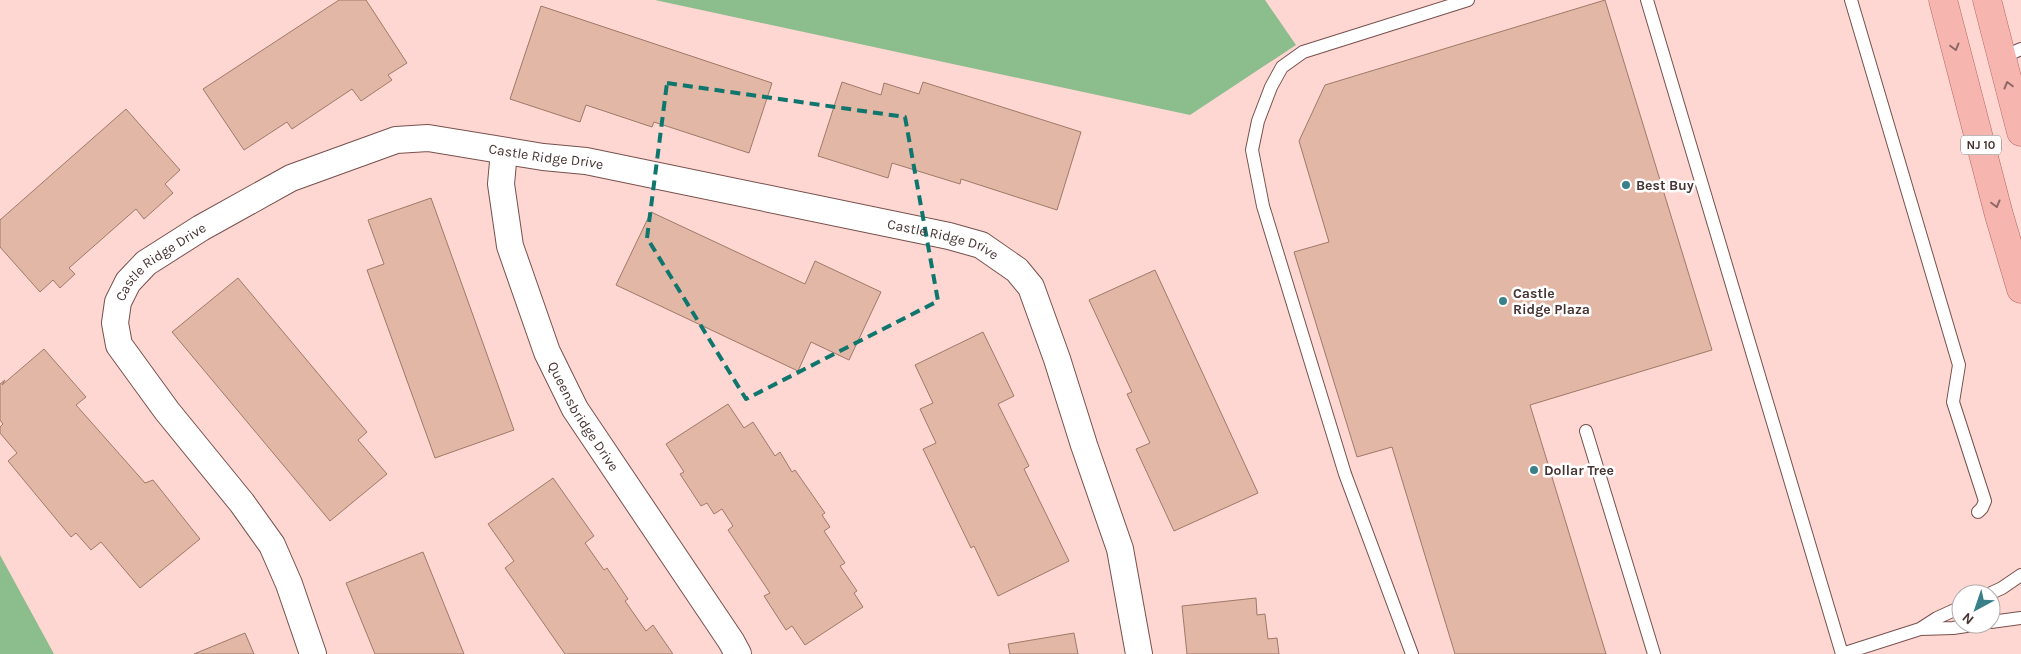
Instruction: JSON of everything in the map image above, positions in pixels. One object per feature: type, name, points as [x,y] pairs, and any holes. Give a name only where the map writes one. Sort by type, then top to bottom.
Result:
[{"type":"main road","name":"NJ 10","points":[[1943,0],[1999,215],[2021,289]]},
{"type":"main road","name":"NJ 10","points":[[1987,0],[2011,54],[2021,132]]},
{"type":"street","name":"Castle Ridge Drive","points":[[313,654],[289,584],[272,545],[242,503],[167,411],[119,345],[115,323],[118,302],[128,282],[146,263],[201,228],[291,178],[396,140],[428,138],[504,151],[586,161],[949,236],[981,245],[1017,270],[1030,288],[1057,359],[1120,549],[1139,654]]},
{"type":"street","name":"Queensbridge Drive","points":[[504,151],[501,184],[510,246],[546,352],[576,409],[738,654]]},
{"type":"lane","points":[[1412,654],[1345,474],[1263,206],[1252,150],[1258,121],[1271,87],[1282,67],[1303,52],[1468,0]]},
{"type":"lane","points":[[1647,0],[1842,654],[1920,629],[1951,612]]},
{"type":"lane","points":[[1851,0],[1959,365],[1953,402],[1985,501],[1978,512]]},
{"type":"lane","points":[[1586,431],[1654,654]]},
{"type":"lane","points":[[2001,588],[2021,575]]},
{"type":"lane","points":[[2001,621],[2021,618]]},
{"type":"lane","points":[[1920,629],[1951,628]]},
{"type":"highlighted area","points":[[667,83],[905,117],[938,301],[746,399],[647,238]]},
{"type":"green space","points":[[655,0],[1265,0],[1296,45],[1190,115]]},
{"type":"green space","points":[[0,555],[54,654],[0,654]]},
{"type":"building","points":[[339,0],[366,0],[407,63],[388,75],[392,80],[361,101],[352,89],[292,129],[287,122],[244,150],[203,89]]},
{"type":"building","name":"Castle Ridge Plaza","points":[[1605,0],[1712,350],[1530,405],[1606,654],[1455,654],[1392,447],[1357,457],[1294,252],[1329,242],[1299,141],[1325,85]]},
{"type":"building","points":[[541,6],[772,83],[749,153],[654,122],[652,127],[586,105],[580,122],[510,99]]},
{"type":"building","points":[[842,82],[881,95],[884,83],[919,94],[923,82],[1081,132],[1057,210],[961,179],[960,184],[892,163],[888,178],[818,156]]},
{"type":"building","points":[[126,109],[180,170],[165,184],[173,193],[144,219],[136,209],[69,268],[75,274],[60,288],[53,280],[40,292],[0,247],[0,220]]},
{"type":"building","points":[[431,198],[514,430],[435,458],[367,270],[384,264],[368,220]]},
{"type":"building","points":[[651,212],[805,284],[815,261],[881,292],[849,360],[811,342],[798,371],[616,285]]},
{"type":"building","points":[[1155,270],[1258,493],[1174,531],[1136,449],[1150,443],[1127,394],[1132,392],[1089,300]]},
{"type":"building","points":[[238,278],[367,432],[358,440],[387,474],[330,521],[172,332]]},
{"type":"building","points":[[983,332],[1014,396],[998,404],[1029,466],[1024,469],[1069,561],[998,596],[974,546],[971,548],[923,449],[936,443],[920,409],[933,403],[915,365]]},
{"type":"building","points":[[44,349],[86,397],[76,405],[145,483],[153,480],[200,539],[140,588],[101,542],[91,550],[76,533],[71,537],[8,461],[17,453],[0,433],[0,427],[3,424],[0,420],[0,384],[5,380],[2,385]]},
{"type":"building","points":[[728,404],[744,428],[753,422],[775,456],[780,452],[792,472],[795,470],[825,513],[822,515],[830,527],[824,531],[845,563],[840,566],[857,591],[854,593],[863,607],[805,645],[792,626],[786,630],[764,596],[770,593],[728,530],[733,526],[722,509],[714,514],[707,503],[701,506],[680,474],[684,472],[666,444]]},
{"type":"building","points":[[553,478],[594,536],[585,543],[604,570],[607,568],[628,599],[625,601],[646,631],[653,625],[673,654],[565,654],[505,568],[514,561],[488,524]]},
{"type":"building","points":[[423,552],[464,654],[375,654],[346,583]]},
{"type":"building","points":[[1256,598],[1257,615],[1265,614],[1268,639],[1277,638],[1279,654],[1187,654],[1182,606]]},
{"type":"building","points":[[245,633],[254,654],[194,654]]},
{"type":"building","points":[[1074,633],[1078,654],[1010,654],[1008,644]]},
{"type":"place","name":"Best Buy","points":[[1626,185]]},
{"type":"place","name":"Castle Ridge Plaza","points":[[1503,301]]},
{"type":"place","name":"Dollar Tree","points":[[1534,470]]}]
